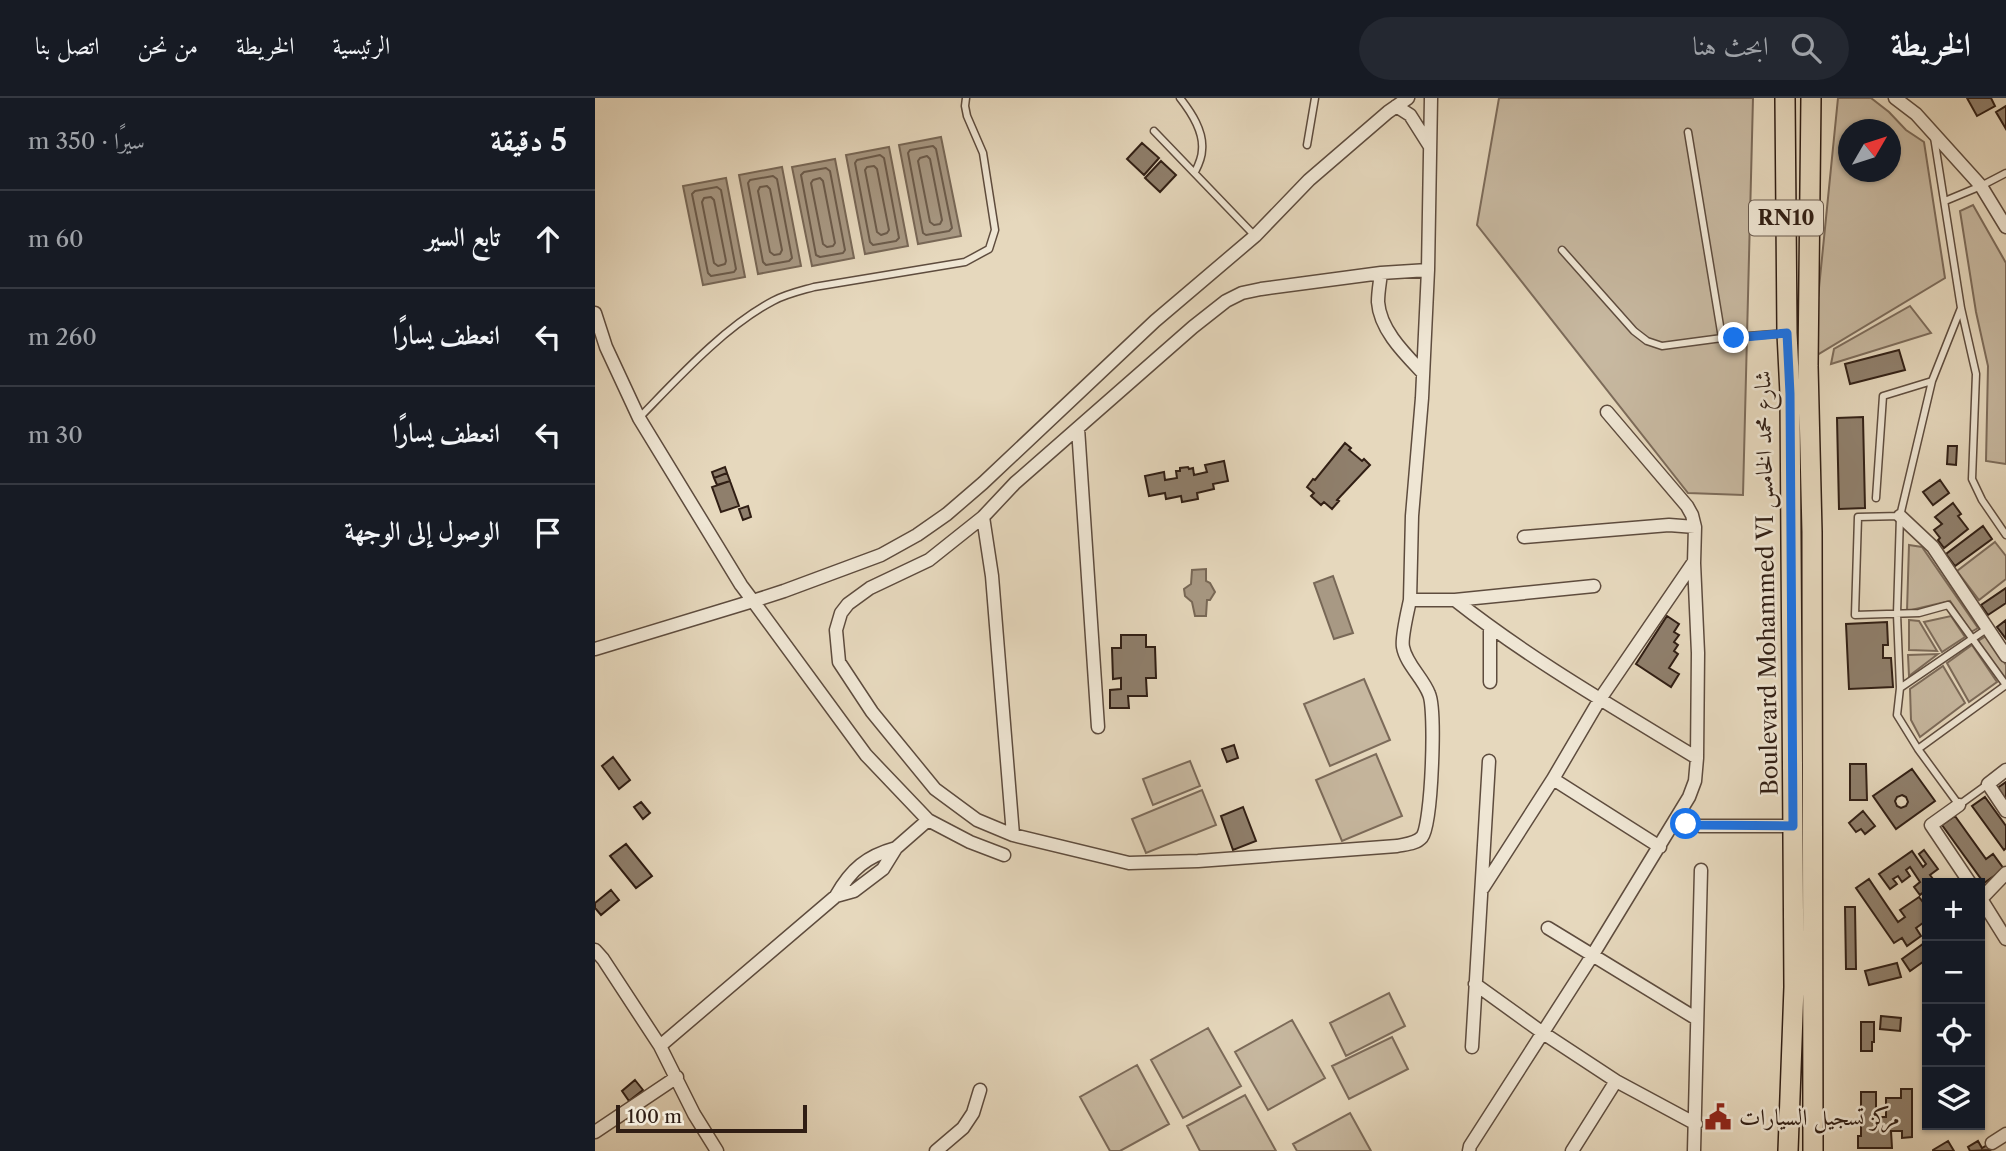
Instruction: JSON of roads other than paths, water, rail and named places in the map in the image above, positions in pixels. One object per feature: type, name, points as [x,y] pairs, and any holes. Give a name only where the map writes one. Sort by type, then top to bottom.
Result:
[{"type":"main road","name":"Boulevard Mohammed VI شارع محمد الخامس","points":[[1785,98],[1794,986],[1788,1151]]},
{"type":"main road","name":"Boulevard Mohammed VI شارع محمد الخامس","points":[[1811,98],[1808,366],[1812,532],[1813,1151]]},
{"type":"street","points":[[595,649],[785,591],[881,555],[917,535],[983,483],[1155,321],[1255,236],[1309,180],[1408,98]]},
{"type":"street","points":[[1428,270],[1381,273],[1261,289],[1226,300],[1015,483],[983,517],[929,560],[870,588],[848,604],[841,613],[836,630],[839,662],[872,712],[935,789],[977,820],[1013,835],[1129,863],[1198,861],[1412,844],[1422,837],[1431,802],[1433,715],[1431,696],[1402,646],[1410,600],[1412,516],[1423,373],[1428,270],[1431,98]]},
{"type":"street","points":[[1895,98],[1916,114],[1981,186],[2006,227]]},
{"type":"street","points":[[1396,106],[1410,115],[1430,146]]},
{"type":"street","points":[[1381,273],[1378,301],[1380,313],[1396,343],[1423,373]]},
{"type":"street","points":[[595,313],[597,333],[639,418],[741,585],[866,755],[928,820],[969,842],[1004,855]]},
{"type":"street","points":[[1469,1151],[1660,847],[1689,797],[1695,781],[1698,653],[1693,563],[1695,527],[1687,506],[1607,412]]},
{"type":"street","points":[[1078,428],[1098,727]]},
{"type":"street","points":[[1900,516],[1933,547],[2006,656]]},
{"type":"street","points":[[983,517],[992,576],[1013,835]]},
{"type":"street","points":[[1524,537],[1669,525],[1695,527]]},
{"type":"street","points":[[1483,888],[1553,779],[1600,699],[1693,563]]},
{"type":"street","points":[[1410,600],[1455,600],[1594,586]]},
{"type":"street","points":[[1455,600],[1490,628],[1697,758]]},
{"type":"street","points":[[1490,628],[1490,682]]},
{"type":"street","points":[[1472,1046],[1489,761]]},
{"type":"street","points":[[2006,770],[1988,784],[2006,811]]},
{"type":"street","points":[[1553,779],[1660,847]]},
{"type":"street","points":[[1959,805],[1931,825],[1968,878]]},
{"type":"street","points":[[660,1046],[836,896],[854,891],[875,876],[883,869],[896,848],[928,820]]},
{"type":"street","points":[[1675,820],[1700,825],[1793,826]]},
{"type":"street","points":[[1694,1151],[1700,870]]},
{"type":"street","points":[[1985,893],[2006,873]]},
{"type":"street","points":[[1985,906],[2006,939]]},
{"type":"street","points":[[1548,928],[1697,1019]]},
{"type":"street","points":[[595,950],[660,1046],[694,1114],[717,1151]]},
{"type":"street","points":[[1475,984],[1616,1081],[1696,1124]]},
{"type":"street","points":[[595,1132],[677,1077]]},
{"type":"street","points":[[1572,1151],[1616,1081]]},
{"type":"street","points":[[936,1151],[963,1128],[973,1114],[980,1090]]},
{"type":"street","points":[[1992,1143],[2006,1134]]},
{"type":"lane","points":[[639,418],[713,346],[771,302],[789,293],[814,286],[965,262],[989,250],[995,230],[983,153],[967,116],[966,98]]},
{"type":"lane","points":[[1180,98],[1197,125],[1201,138],[1202,150],[1195,172]]},
{"type":"lane","points":[[1307,145],[1315,98]]},
{"type":"lane","points":[[1154,131],[1255,236]]},
{"type":"lane","points":[[1688,132],[1722,338]]},
{"type":"lane","points":[[1934,135],[1961,308],[1976,374],[1972,479],[1982,500],[2006,535]]},
{"type":"lane","points":[[1945,201],[2006,173]]},
{"type":"lane","points":[[1562,250],[1634,331],[1647,341],[1662,346],[1787,333]]},
{"type":"lane","points":[[1961,308],[1932,381],[1900,516],[1897,614],[1900,688],[1896,715],[1959,805],[1988,784]]},
{"type":"lane","points":[[1876,498],[1883,396],[1932,381]]},
{"type":"lane","points":[[1900,516],[1858,517],[1855,615],[1919,613],[1948,606],[2006,685],[1918,749]]},
{"type":"lane","points":[[1900,688],[1987,628]]},
{"type":"water","points":[[941,137],[961,236],[918,244],[899,145]]},
{"type":"water","points":[[889,147],[908,246],[865,254],[846,155]]},
{"type":"water","points":[[835,159],[854,258],[812,266],[792,167]]},
{"type":"water","points":[[782,167],[801,266],[758,274],[739,175]]},
{"type":"water","points":[[726,178],[745,277],[703,285],[683,186]]},
{"type":"water","points":[[1206,569],[1206,581],[1215,592],[1210,600],[1207,600],[1206,616],[1195,616],[1192,602],[1185,596],[1184,589],[1191,584],[1192,570]]},
{"type":"water","points":[[1333,576],[1353,633],[1334,639],[1314,583]]},
{"type":"place","name":"مركز تسجيل السيارات","points":[[1718,1117]]}]
